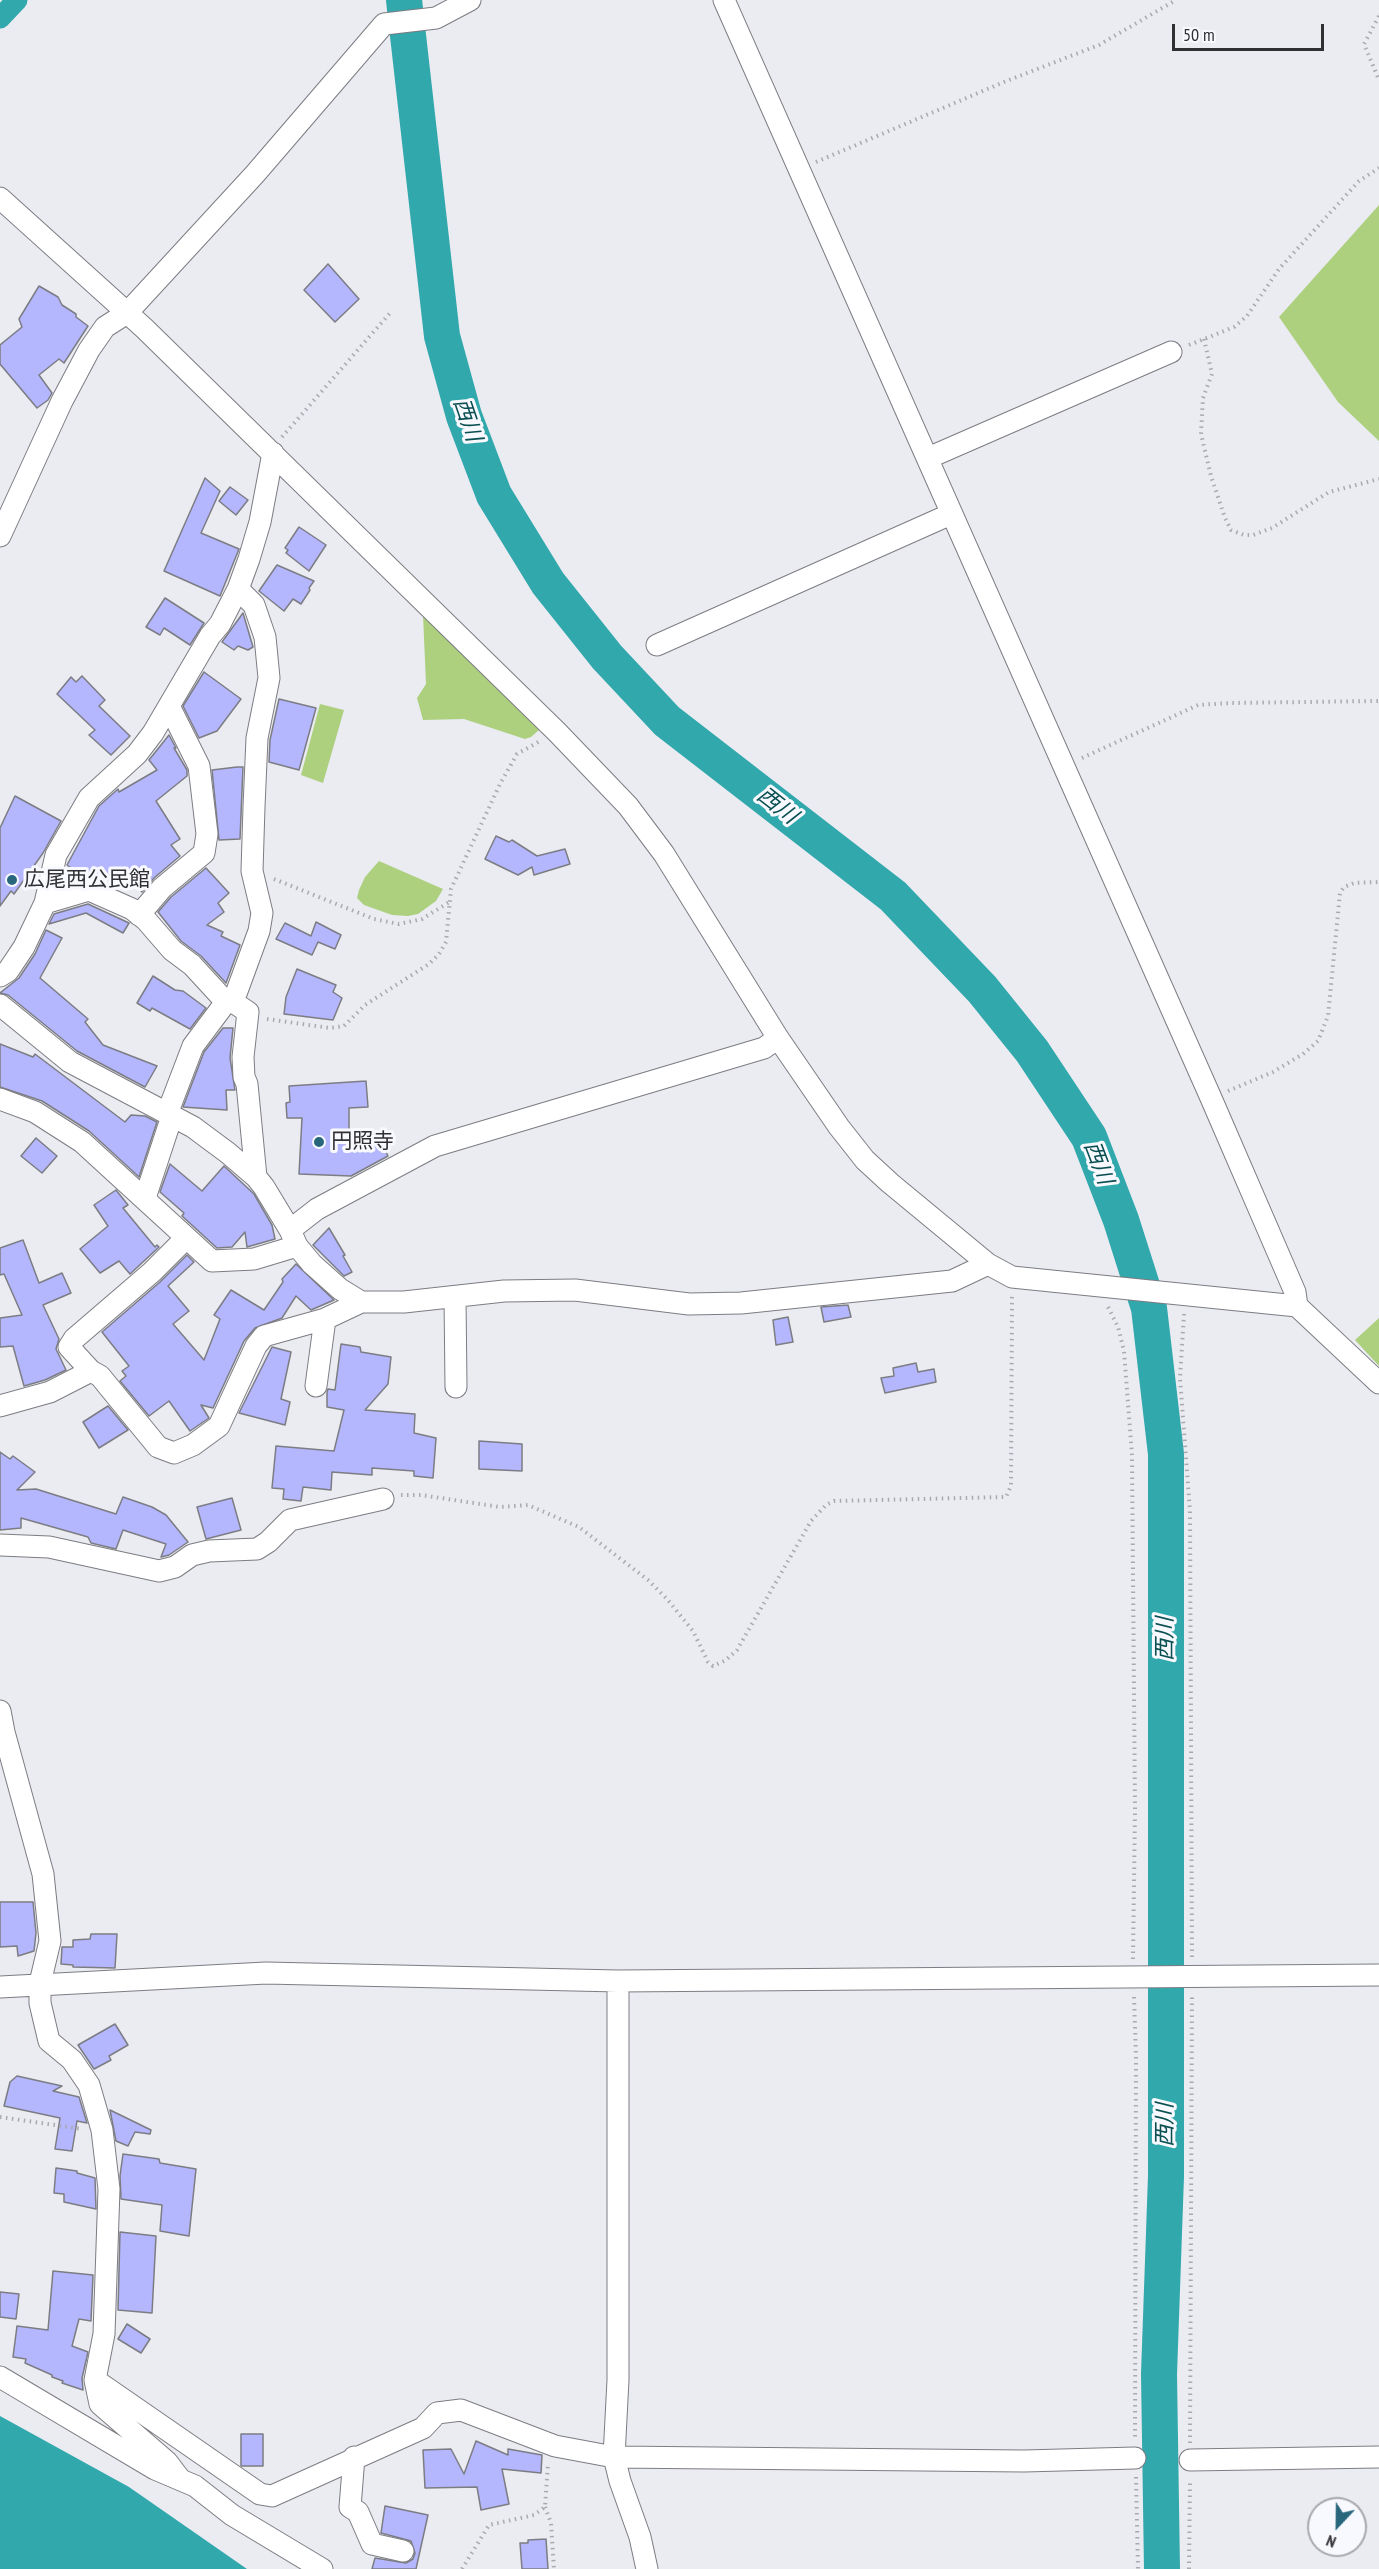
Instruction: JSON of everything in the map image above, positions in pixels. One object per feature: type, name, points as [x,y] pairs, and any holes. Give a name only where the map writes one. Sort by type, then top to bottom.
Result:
[{"type":"street","points":[[0,536],[62,401],[89,350],[105,327],[127,313],[262,165],[384,24],[436,18],[470,0]]},
{"type":"street","points":[[724,0],[1211,1098],[1295,1292],[1298,1306],[1379,1383]]},
{"type":"street","points":[[0,198],[127,313],[262,445],[273,453],[557,732],[628,806],[664,854],[778,1038],[839,1127],[865,1160],[988,1264],[1012,1277],[1298,1306]]},
{"type":"street","points":[[928,458],[1171,352]]},
{"type":"street","points":[[0,976],[8,971],[24,947],[45,903],[56,855],[89,798],[137,754],[153,733],[210,636],[220,624],[238,589],[260,522],[273,453]]},
{"type":"street","points":[[657,645],[951,514]]},
{"type":"street","points":[[238,589],[254,605],[265,637],[269,678],[257,738],[252,872],[262,913],[259,931],[236,1005],[244,1077],[247,1084],[256,1177]]},
{"type":"street","points":[[139,915],[162,888],[204,853],[207,834],[199,766],[169,706]]},
{"type":"street","points":[[45,903],[89,890],[139,915],[171,950],[192,965],[236,1005]]},
{"type":"street","points":[[0,1005],[70,1062],[193,1127],[256,1177],[293,1238],[327,1278],[361,1302]]},
{"type":"street","points":[[145,1198],[169,1115],[194,1046],[236,1005]]},
{"type":"street","points":[[0,1099],[35,1112],[82,1142],[212,1261],[254,1259],[293,1238],[318,1209],[435,1146],[764,1048],[778,1038]]},
{"type":"street","points":[[186,1238],[152,1272],[74,1339],[69,1347],[91,1371],[100,1376],[158,1447],[174,1453],[193,1444],[219,1426],[256,1346],[264,1336],[325,1319],[361,1302],[404,1302],[504,1291],[575,1290],[689,1304],[741,1303],[952,1281],[988,1264]]},
{"type":"street","points":[[455,1297],[456,1387]]},
{"type":"street","points":[[316,1386],[325,1319]]},
{"type":"street","points":[[0,1406],[50,1392],[91,1371]]},
{"type":"street","points":[[0,1545],[49,1547],[159,1571],[175,1567],[192,1556],[209,1551],[257,1548],[268,1542],[290,1520],[382,1499]]},
{"type":"street","points":[[0,1711],[43,1875],[50,1941],[40,1983],[40,2003],[50,2041],[72,2060],[89,2085],[102,2130],[108,2200],[104,2334],[95,2380],[100,2404],[167,2462],[180,2479]]},
{"type":"street","points":[[0,1987],[40,1983],[266,1973],[618,1981],[1379,1975]]},
{"type":"street","points":[[618,1981],[618,2380],[614,2457],[640,2537],[647,2569]]},
{"type":"street","points":[[0,2377],[155,2469],[195,2486],[232,2515],[322,2569]]},
{"type":"street","points":[[95,2380],[260,2494],[272,2496],[354,2457],[423,2428],[437,2413],[461,2410],[555,2446],[614,2457],[1024,2461],[1135,2458]]},
{"type":"street","points":[[354,2457],[354,2509],[372,2544],[403,2551]]},
{"type":"street","points":[[1190,2460],[1379,2457]]},
{"type":"path","points":[[799,169],[1004,82],[1099,45],[1176,0]]},
{"type":"path","points":[[1379,16],[1364,44],[1379,80]]},
{"type":"path","points":[[1171,352],[1234,327],[1247,316],[1279,269],[1359,181],[1379,168]]},
{"type":"path","points":[[273,453],[280,440],[390,313]]},
{"type":"path","points":[[1204,339],[1212,374],[1203,398],[1201,434],[1211,476],[1231,530],[1244,535],[1253,535],[1272,528],[1329,492],[1379,479]]},
{"type":"path","points":[[1064,766],[1198,705],[1379,701]]},
{"type":"path","points":[[236,1005],[258,1018],[330,1028],[344,1026],[372,1000],[429,964],[446,942],[451,889],[516,754],[557,732]]},
{"type":"path","points":[[252,872],[333,901],[374,919],[399,924],[422,919],[451,901]]},
{"type":"path","points":[[1211,1098],[1273,1072],[1303,1054],[1318,1041],[1328,1016],[1340,893],[1344,887],[1354,883],[1379,882]]},
{"type":"path","points":[[382,1499],[403,1494],[500,1507],[528,1505],[579,1527],[660,1593],[693,1631],[708,1662],[713,1666],[719,1664],[737,1650],[811,1521],[826,1504],[834,1501],[1006,1497],[1011,1486],[1012,1277]]},
{"type":"path","points":[[1106,1287],[1124,1351],[1132,1455],[1136,1976],[1135,2458],[1138,2569]]},
{"type":"path","points":[[1178,1294],[1180,1378],[1190,1511],[1190,2569]]},
{"type":"path","points":[[0,2117],[72,2129],[102,2130]]},
{"type":"path","points":[[554,2569],[551,2523],[545,2507],[547,2469],[555,2446]]},
{"type":"path","points":[[462,2569],[489,2525],[534,2515],[545,2507]]},
{"type":"green space","points":[[1379,205],[1379,441],[1338,402],[1279,317]]},
{"type":"green space","points":[[423,615],[539,730],[525,739],[464,719],[423,720],[417,698],[426,684]]},
{"type":"green space","points":[[320,704],[344,710],[323,783],[301,775]]},
{"type":"green space","points":[[379,861],[443,889],[436,901],[418,914],[392,915],[364,905],[357,898],[359,890],[365,877]]},
{"type":"green space","points":[[1379,1318],[1379,1366],[1355,1340]]},
{"type":"water","points":[[0,2416],[129,2487],[247,2569],[0,2569]]},
{"type":"building","points":[[328,264],[359,299],[335,322],[304,290]]},
{"type":"building","points":[[39,286],[58,297],[62,305],[88,326],[64,363],[59,359],[39,375],[52,393],[48,400],[37,408],[0,364],[0,345],[22,327],[19,319]]},
{"type":"building","points":[[205,478],[220,491],[201,533],[239,549],[220,596],[164,571]]},
{"type":"building","points":[[230,487],[248,500],[236,515],[219,501]]},
{"type":"building","points":[[299,527],[326,545],[309,571],[286,553],[288,550],[285,548]]},
{"type":"building","points":[[277,565],[314,581],[301,604],[293,599],[284,611],[259,591]]},
{"type":"building","points":[[165,598],[204,623],[190,645],[164,628],[160,635],[146,627]]},
{"type":"building","points":[[243,613],[253,647],[248,650],[238,646],[234,650],[222,642]]},
{"type":"building","points":[[204,672],[241,699],[217,731],[199,738],[183,706]]},
{"type":"building","points":[[82,676],[105,700],[99,706],[130,736],[111,755],[89,735],[95,730],[57,694],[71,677],[76,682]]},
{"type":"building","points":[[279,699],[316,708],[299,770],[269,762],[270,740]]},
{"type":"building","points":[[169,735],[187,770],[187,776],[156,801],[180,839],[171,845],[180,856],[154,878],[142,892],[130,875],[101,881],[85,878],[67,865],[99,806],[118,789],[119,792],[157,770],[149,760]]},
{"type":"building","points":[[243,767],[240,839],[219,840],[212,770]]},
{"type":"building","points":[[15,796],[61,821],[43,853],[14,894],[11,891],[0,906],[0,828]]},
{"type":"building","points":[[496,836],[509,842],[512,840],[537,856],[565,849],[570,864],[534,875],[532,867],[518,875],[485,859]]},
{"type":"building","points":[[206,868],[229,893],[218,903],[224,912],[207,925],[223,932],[221,936],[240,945],[226,983],[201,956],[181,941],[158,912],[171,897]]},
{"type":"building","points":[[88,904],[129,923],[123,933],[86,913],[49,924],[54,914]]},
{"type":"building","points":[[316,922],[341,935],[335,949],[318,942],[312,955],[276,939],[285,923],[311,936]]},
{"type":"building","points":[[46,930],[62,938],[40,978],[88,1019],[85,1022],[103,1045],[157,1066],[145,1087],[77,1051],[8,995],[0,993],[19,978],[35,954]]},
{"type":"building","points":[[297,969],[336,985],[333,992],[342,998],[333,1020],[284,1014],[286,997]]},
{"type":"building","points":[[153,976],[175,990],[183,991],[206,1008],[190,1029],[152,1008],[150,1011],[137,1003]]},
{"type":"building","points":[[223,1028],[233,1028],[230,1058],[235,1090],[226,1090],[227,1110],[183,1107],[204,1052]]},
{"type":"building","points":[[0,1044],[33,1057],[35,1054],[125,1122],[131,1115],[145,1116],[157,1122],[139,1177],[89,1131],[42,1101],[0,1087]]},
{"type":"building","points":[[366,1081],[368,1107],[349,1108],[349,1143],[378,1136],[388,1156],[351,1176],[299,1174],[302,1118],[287,1118],[286,1103],[290,1102],[289,1086]]},
{"type":"building","points":[[36,1138],[57,1156],[42,1173],[21,1156]]},
{"type":"building","points":[[170,1164],[202,1191],[224,1166],[254,1194],[272,1225],[275,1239],[247,1247],[245,1232],[232,1247],[217,1248],[182,1216],[184,1213],[160,1192]]},
{"type":"building","points":[[116,1190],[128,1205],[123,1208],[155,1247],[157,1245],[159,1247],[130,1274],[119,1261],[100,1273],[80,1249],[108,1226],[94,1205]]},
{"type":"building","points":[[329,1228],[352,1272],[344,1276],[313,1245]]},
{"type":"building","points":[[23,1240],[39,1283],[62,1273],[71,1293],[43,1305],[59,1339],[56,1349],[66,1370],[45,1380],[24,1386],[13,1346],[0,1347],[0,1318],[22,1315],[4,1274],[0,1275],[0,1248]]},
{"type":"building","points":[[187,1255],[194,1262],[168,1286],[189,1311],[173,1324],[204,1360],[220,1319],[214,1315],[231,1290],[264,1310],[283,1282],[282,1279],[296,1264],[334,1300],[311,1310],[296,1296],[282,1318],[255,1328],[244,1341],[213,1408],[201,1405],[209,1418],[190,1431],[169,1401],[149,1416],[120,1381],[126,1376],[122,1371],[129,1366],[102,1332],[160,1282]]},
{"type":"building","points":[[848,1305],[851,1317],[824,1322],[821,1307]]},
{"type":"building","points":[[788,1317],[793,1342],[776,1345],[773,1320]]},
{"type":"building","points":[[341,1344],[360,1347],[361,1352],[391,1357],[388,1384],[365,1410],[415,1414],[414,1433],[436,1438],[433,1478],[414,1476],[414,1471],[372,1468],[372,1475],[332,1472],[331,1490],[303,1487],[301,1501],[283,1499],[284,1489],[272,1488],[276,1446],[334,1451],[344,1410],[327,1407],[327,1392],[328,1389],[335,1390]]},
{"type":"building","points":[[272,1347],[291,1352],[281,1399],[290,1402],[285,1425],[239,1413]]},
{"type":"building","points":[[916,1363],[918,1372],[934,1369],[936,1382],[885,1393],[881,1378],[894,1376],[893,1368]]},
{"type":"building","points":[[108,1406],[128,1430],[99,1448],[83,1422]]},
{"type":"building","points":[[479,1441],[522,1444],[522,1471],[479,1469]]},
{"type":"building","points":[[0,1452],[10,1459],[13,1456],[35,1472],[17,1490],[36,1489],[116,1514],[123,1497],[152,1507],[166,1515],[188,1542],[169,1555],[161,1557],[166,1544],[123,1530],[116,1549],[91,1543],[88,1537],[21,1518],[21,1528],[0,1530]]},
{"type":"building","points":[[232,1498],[241,1530],[206,1539],[197,1507]]},
{"type":"building","points":[[0,1902],[33,1902],[36,1933],[34,1951],[18,1956],[17,1946],[0,1947]]},
{"type":"building","points":[[91,1934],[117,1934],[115,1968],[73,1967],[73,1965],[61,1964],[62,1947],[73,1947],[73,1940],[90,1939]]},
{"type":"building","points":[[115,2024],[128,2045],[109,2056],[111,2060],[94,2069],[78,2045]]},
{"type":"building","points":[[17,2076],[62,2086],[53,2091],[79,2097],[87,2123],[77,2121],[72,2151],[55,2149],[60,2118],[4,2106],[10,2082]]},
{"type":"building","points":[[110,2110],[151,2130],[150,2134],[135,2132],[128,2146],[116,2141]]},
{"type":"building","points":[[123,2154],[159,2159],[160,2163],[196,2169],[189,2236],[160,2231],[162,2205],[121,2199],[120,2176]]},
{"type":"building","points":[[56,2168],[77,2171],[77,2173],[95,2178],[96,2209],[64,2202],[64,2194],[54,2193]]},
{"type":"building","points":[[120,2232],[156,2236],[152,2313],[118,2310]]},
{"type":"building","points":[[53,2271],[93,2275],[91,2321],[79,2319],[72,2346],[88,2352],[82,2378],[83,2390],[62,2383],[63,2381],[52,2375],[25,2363],[26,2359],[13,2357],[17,2326],[48,2330]]},
{"type":"building","points":[[0,2292],[19,2294],[16,2319],[0,2317]]},
{"type":"building","points":[[127,2324],[150,2339],[141,2353],[118,2339]]},
{"type":"building","points":[[241,2434],[263,2434],[263,2466],[241,2466]]},
{"type":"building","points":[[476,2441],[508,2455],[508,2449],[542,2455],[541,2473],[502,2469],[509,2504],[481,2510],[477,2487],[425,2488],[423,2450],[451,2449],[464,2474]]},
{"type":"building","points":[[385,2506],[428,2515],[416,2569],[372,2569],[375,2558],[406,2563],[413,2559],[415,2553],[411,2541],[381,2533]]},
{"type":"building","points":[[546,2539],[548,2569],[522,2569],[520,2543]]},
{"type":"waterway","points":[[0,18],[17,0]]},
{"type":"waterway","name":"西川","points":[[404,0],[442,336],[464,416],[494,495],[548,583],[607,657],[667,721],[893,896],[982,989],[1032,1051],[1089,1137],[1121,1220],[1149,1308],[1166,1454],[1166,2176],[1159,2374],[1162,2569]]},
{"type":"place","name":"広尾西公民館","points":[[12,880]]},
{"type":"place","name":"円照寺","points":[[319,1142]]}]
